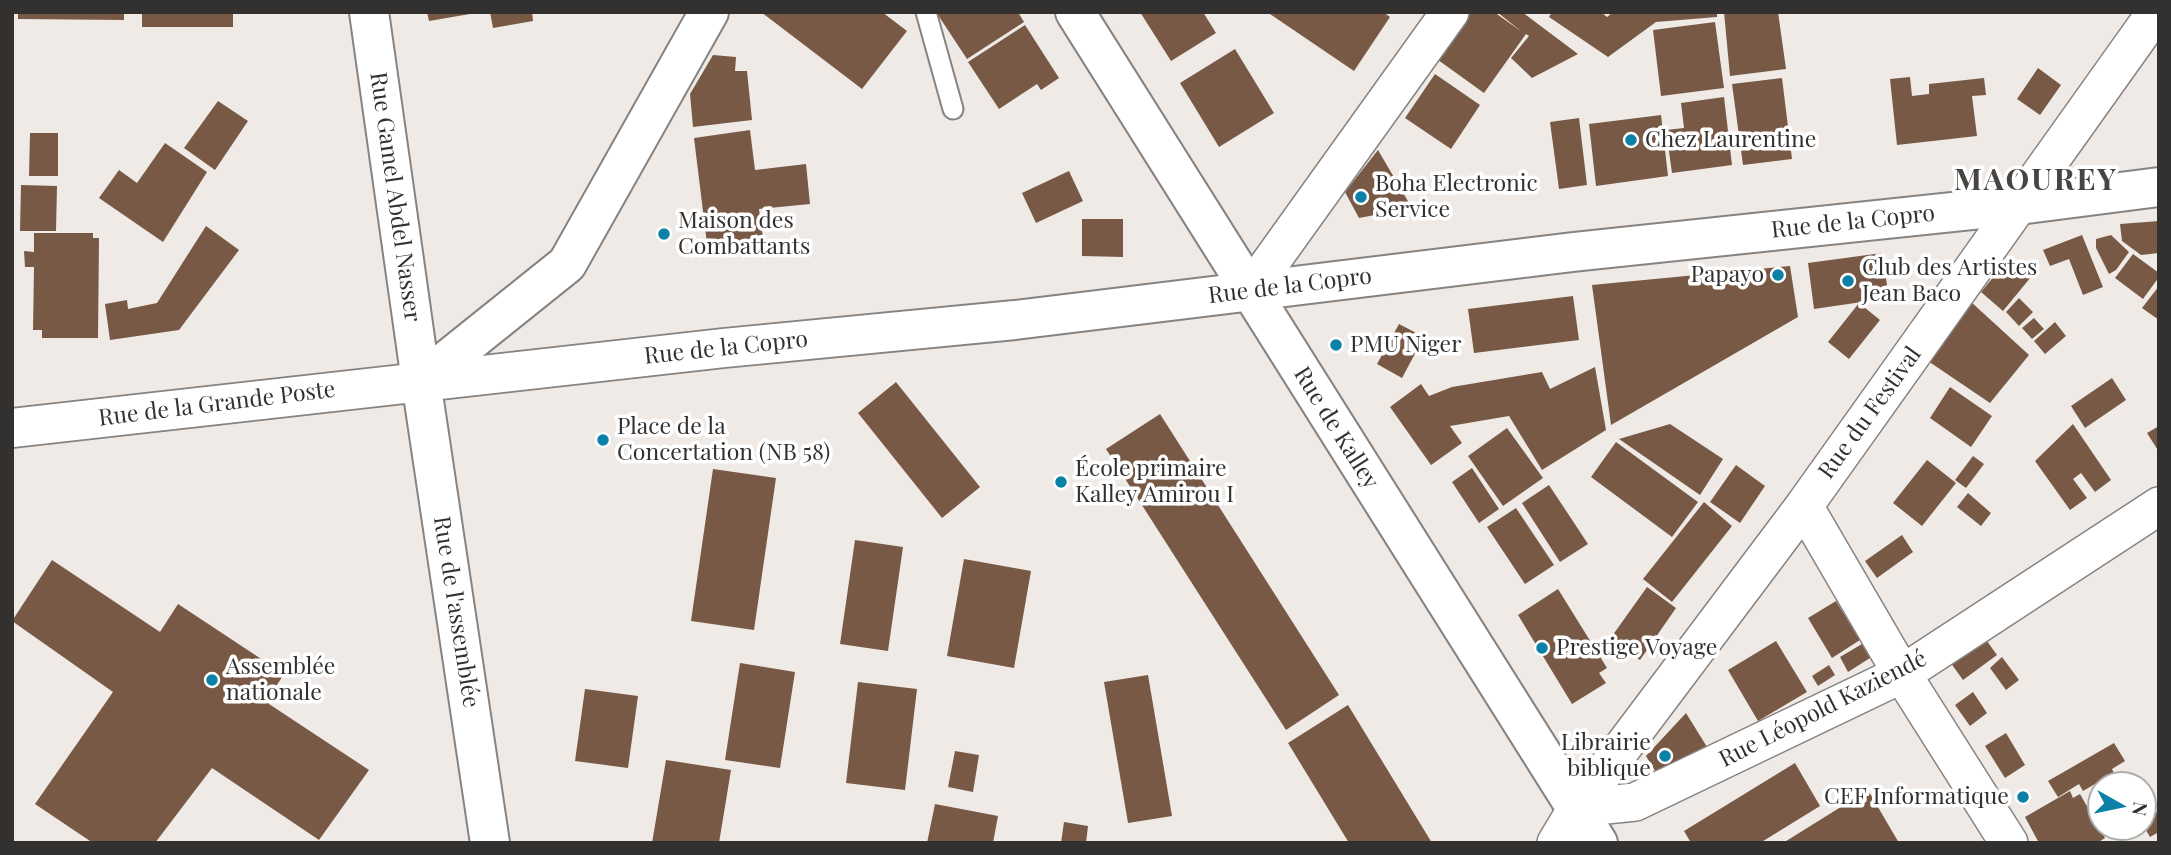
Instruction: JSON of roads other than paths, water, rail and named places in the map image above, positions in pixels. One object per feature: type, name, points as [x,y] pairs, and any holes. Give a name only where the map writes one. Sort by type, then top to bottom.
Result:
[{"type":"street","name":"Rue Gamel Abdel Nasser","points":[[369,12],[421,381]]},
{"type":"street","points":[[421,381],[567,264],[709,12]]},
{"type":"street","name":"Rue de Kalley","points":[[1075,12],[1598,843]]},
{"type":"street","points":[[1250,291],[1451,12]]},
{"type":"street","name":"Rue du Festival","points":[[1577,808],[1804,506],[2155,12]]},
{"type":"street","name":"Rue de la Copro","points":[[421,381],[1015,320],[1573,252],[2019,205],[2159,187]]},
{"type":"street","name":"Rue de la Grande Poste","points":[[12,428],[421,381]]},
{"type":"street","name":"Rue de l'assemblée","points":[[421,381],[490,843]]},
{"type":"street","points":[[1804,506],[1902,674],[2010,843]]},
{"type":"street","name":"Rue Léopold Kaziendé","points":[[1577,808],[1635,802],[1902,674],[2159,506]]},
{"type":"street","points":[[1556,843],[1577,808]]},
{"type":"lane","points":[[926,12],[953,109]]},
{"type":"place","name":"Chez Laurentine","points":[[1631,140]]},
{"type":"place","name":"Boha Electronic Service","points":[[1361,197]]},
{"type":"place","name":"Maison des Combattants","points":[[664,234]]},
{"type":"place","name":"Papayo","points":[[1778,275]]},
{"type":"place","name":"Club des Artistes Jean Baco","points":[[1848,281]]},
{"type":"place","name":"PMU Niger","points":[[1336,345]]},
{"type":"place","name":"Place de la Concertation (NB 58)","points":[[603,440]]},
{"type":"place","name":"École primaire Kalley Amirou I","points":[[1061,482]]},
{"type":"place","name":"Prestige Voyage","points":[[1542,648]]},
{"type":"place","name":"Assemblée nationale","points":[[212,680]]},
{"type":"place","name":"Librairie biblique","points":[[1665,756]]},
{"type":"place","name":"CEF Informatique","points":[[2023,797]]},
{"type":"district","name":"MAOUREY","points":[[2036,181]]}]
